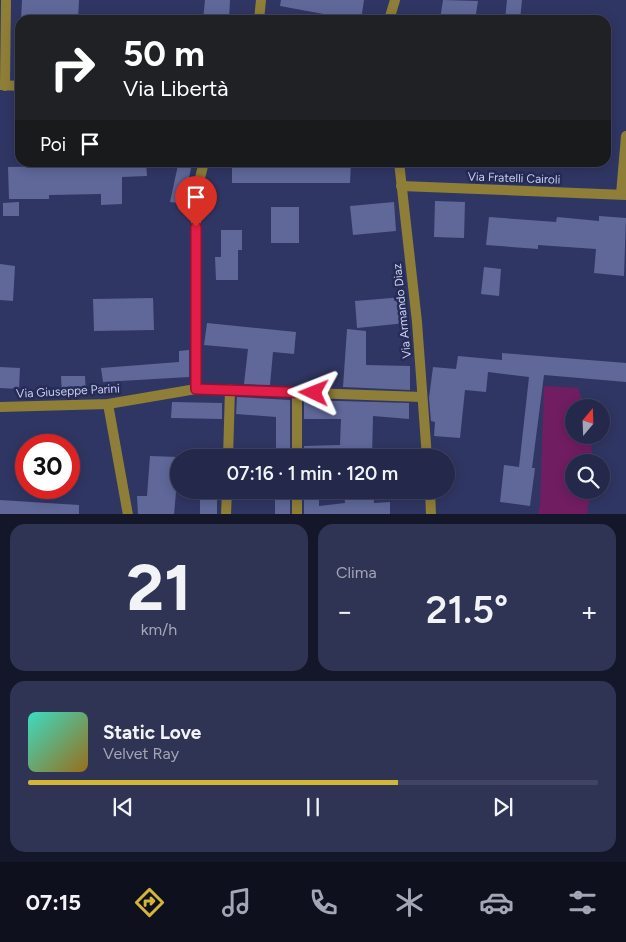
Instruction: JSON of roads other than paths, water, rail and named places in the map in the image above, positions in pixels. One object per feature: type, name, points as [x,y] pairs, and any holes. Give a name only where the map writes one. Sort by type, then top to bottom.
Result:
[{"type":"street","points":[[3,86],[6,0]]},
{"type":"street","points":[[260,15],[261,0]]},
{"type":"street","points":[[390,15],[395,0]]},
{"type":"street","points":[[624,195],[626,136]]},
{"type":"street","points":[[196,389],[196,217],[198,186],[203,167]]},
{"type":"street","name":"Via Armando Diaz","points":[[399,167],[417,322],[426,449]]},
{"type":"street","name":"Via Fratelli Cairoli","points":[[401,186],[624,195]]},
{"type":"street","name":"Via Giuseppe Parini","points":[[0,407],[108,404],[196,389],[422,397]]},
{"type":"street","points":[[228,449],[230,390]]},
{"type":"street","points":[[296,393],[297,449]]},
{"type":"street","points":[[108,404],[128,514]]},
{"type":"street","points":[[226,514],[227,499]]},
{"type":"street","points":[[297,499],[297,514]]},
{"type":"street","points":[[431,499],[432,514]]}]
